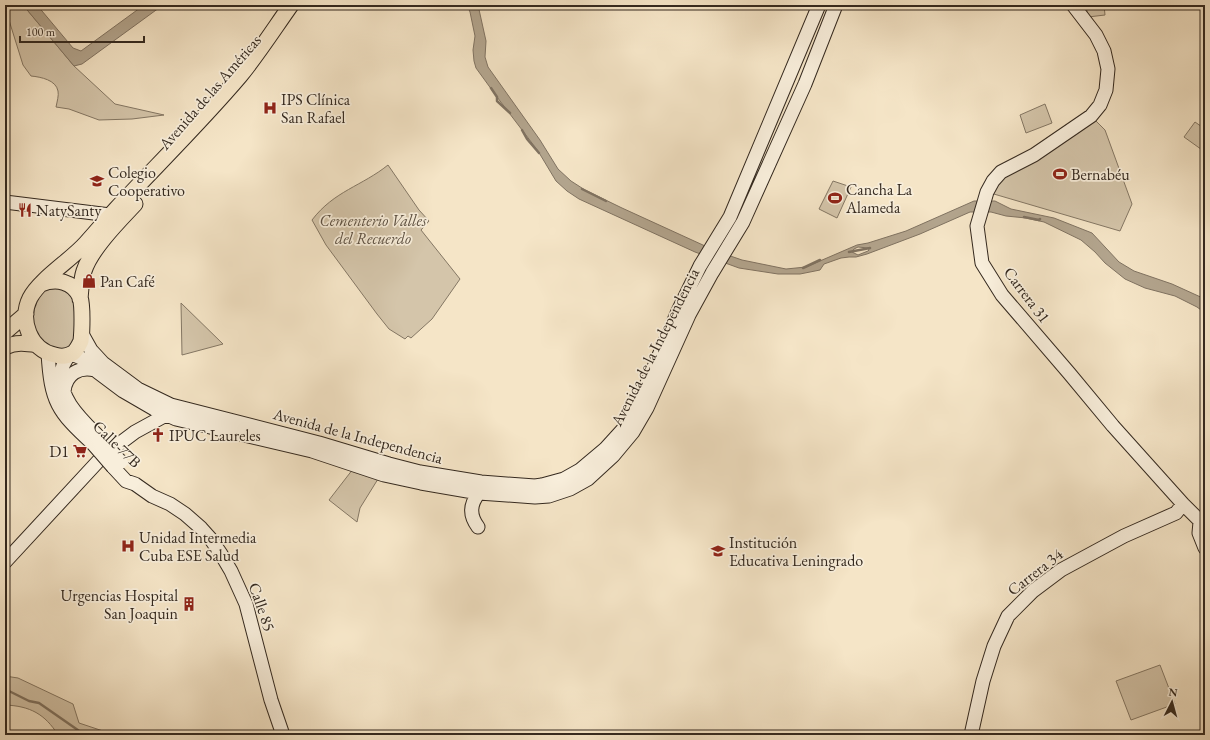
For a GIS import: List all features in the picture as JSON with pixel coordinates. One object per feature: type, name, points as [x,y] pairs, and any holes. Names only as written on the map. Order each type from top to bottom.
[{"type":"main road","name":"Avenida de las Américas","points":[[5,332],[26,314],[30,299],[41,284],[85,244],[110,215],[194,127],[240,76],[291,5]]},
{"type":"main road","name":"Avenida de las Américas","points":[[80,299],[83,272],[95,251],[123,217],[202,134],[248,81],[303,5]]},
{"type":"main road","name":"Avenida de la Independencia","points":[[70,354],[82,359],[123,391],[176,419],[312,451],[384,475],[421,483],[479,493],[535,497],[548,496],[570,489],[588,479],[613,456],[633,432],[647,408],[689,315],[712,273],[726,238],[730,218],[819,5]]},
{"type":"main road","name":"Avenida de la Independencia","points":[[82,334],[91,350],[103,363],[138,389],[158,400],[176,407],[319,443],[420,472],[481,482],[535,486],[564,479],[580,470],[605,449],[625,427],[638,404],[679,309],[700,266],[743,222],[774,167],[836,5]]},
{"type":"main road","name":"Carrera 31","points":[[1073,5],[1096,35],[1102,46],[1108,69],[1106,90],[1100,105],[1091,116],[1034,155],[1001,172],[993,181],[987,192],[977,226],[982,263],[1002,295],[1113,426],[1183,504],[1203,522]]},
{"type":"main road","points":[[5,202],[110,215]]},
{"type":"main road","points":[[5,347],[18,343],[42,349],[58,356],[70,354],[81,341],[80,299],[74,289],[64,282],[57,280],[41,284]]},
{"type":"main road","points":[[26,314],[25,320],[29,334],[42,349]]},
{"type":"main road","name":"Calle 77B","points":[[42,349],[56,402],[60,410],[73,426],[96,441],[103,456],[117,465]]},
{"type":"main road","name":"Calle 77B","points":[[70,354],[62,370],[61,378],[69,403],[96,441],[117,465],[126,481],[135,484]]},
{"type":"main road","points":[[64,391],[68,379],[72,374],[83,369],[95,370]]},
{"type":"main road","points":[[5,562],[103,456],[135,432],[166,415]]},
{"type":"main road","name":"Calle 85","points":[[135,484],[152,496],[170,504],[185,514],[210,538],[221,554],[231,571],[246,604],[271,700],[283,735]]},
{"type":"main road","points":[[478,527],[474,521],[472,506],[474,499],[479,493]]},
{"type":"main road","name":"Carrera 34","points":[[972,729],[994,646],[1008,616],[1033,591],[1061,570],[1124,536],[1176,513],[1183,504]]},
{"type":"main road","points":[[1203,522],[1199,533],[1205,548]]},
{"type":"green space","points":[[5,5],[23,5],[74,66],[115,104],[164,115],[132,119],[99,120],[69,109],[56,107],[58,99],[57,87],[43,78],[31,76],[23,65],[8,17],[5,13]]},
{"type":"green space","points":[[1086,5],[1104,5],[1105,15],[1088,17]]},
{"type":"green space","points":[[1045,104],[1052,123],[1026,133],[1020,115]]},
{"type":"green space","name":"Bernabéu","points":[[1091,116],[1105,130],[1132,204],[1120,231],[987,192],[993,181]]},
{"type":"green space","points":[[1195,122],[1205,129],[1205,152],[1184,137]]},
{"type":"green space","name":"Cementerio Valles del Recuerdo","points":[[388,165],[419,210],[429,221],[421,230],[460,279],[432,319],[411,338],[408,336],[405,339],[389,329],[377,314],[326,245],[312,220],[321,210],[339,195]]},
{"type":"green space","name":"Cancha La Alameda","points":[[833,181],[851,187],[837,218],[819,209]]},
{"type":"green space","points":[[49,281],[80,299],[72,354],[32,340],[25,321]]},
{"type":"green space","points":[[181,303],[223,344],[182,355]]},
{"type":"green space","points":[[353,469],[378,479],[360,508],[357,522],[329,500]]},
{"type":"green space","points":[[1160,665],[1175,704],[1131,720],[1116,681]]},
{"type":"green space","points":[[5,676],[18,678],[73,704],[79,723],[109,733],[149,732],[154,735],[58,735],[48,722],[36,712],[22,707],[5,705]]},
{"type":"shaded area","points":[[23,5],[37,5],[73,48],[81,51],[144,5],[163,5],[82,64],[74,66]]},
{"type":"shaded area","points":[[467,5],[478,5],[486,41],[485,57],[488,67],[540,140],[558,169],[571,181],[585,190],[716,251],[742,260],[786,269],[806,267],[857,245],[906,231],[974,201],[995,201],[1011,209],[1054,218],[1092,233],[1119,262],[1134,271],[1172,284],[1205,299],[1205,313],[1197,307],[1175,296],[1145,288],[1125,279],[1105,263],[1081,240],[1044,222],[991,212],[970,212],[920,234],[867,254],[856,257],[841,258],[824,264],[820,270],[800,274],[778,274],[739,268],[695,252],[579,199],[556,181],[538,151],[476,68],[473,50],[475,36]],"holes":[[[858,247],[868,248],[868,251],[858,255],[852,252]]]},
{"type":"waterway","points":[[491,88],[497,97],[497,101],[510,113]]},
{"type":"waterway","points":[[522,130],[527,139],[539,153]]},
{"type":"waterway","points":[[582,189],[606,201]]},
{"type":"waterway","points":[[1024,217],[1040,219]]},
{"type":"waterway","points":[[849,252],[870,248]]},
{"type":"waterway","points":[[803,268],[820,260]]},
{"type":"waterway","points":[[5,689],[29,701],[39,703],[85,735]]},
{"type":"place","name":"IPS Clínica San Rafael","points":[[270,108]]},
{"type":"place","name":"Bernabéu","points":[[1060,174]]},
{"type":"place","name":"Colegio Cooperativo","points":[[97,181]]},
{"type":"place","name":"Cancha La Alameda","points":[[835,198]]},
{"type":"place","name":"NatySanty","points":[[25,210]]},
{"type":"place","name":"Pan Café","points":[[89,281]]},
{"type":"place","name":"IPUC Laureles","points":[[158,435]]},
{"type":"place","name":"D1","points":[[80,451]]},
{"type":"place","name":"Unidad Intermedia Cuba ESE Salud","points":[[128,546]]},
{"type":"place","name":"Institución Educativa Leningrado","points":[[718,551]]},
{"type":"place","name":"Urgencias Hospital San Joaquin","points":[[189,604]]}]
